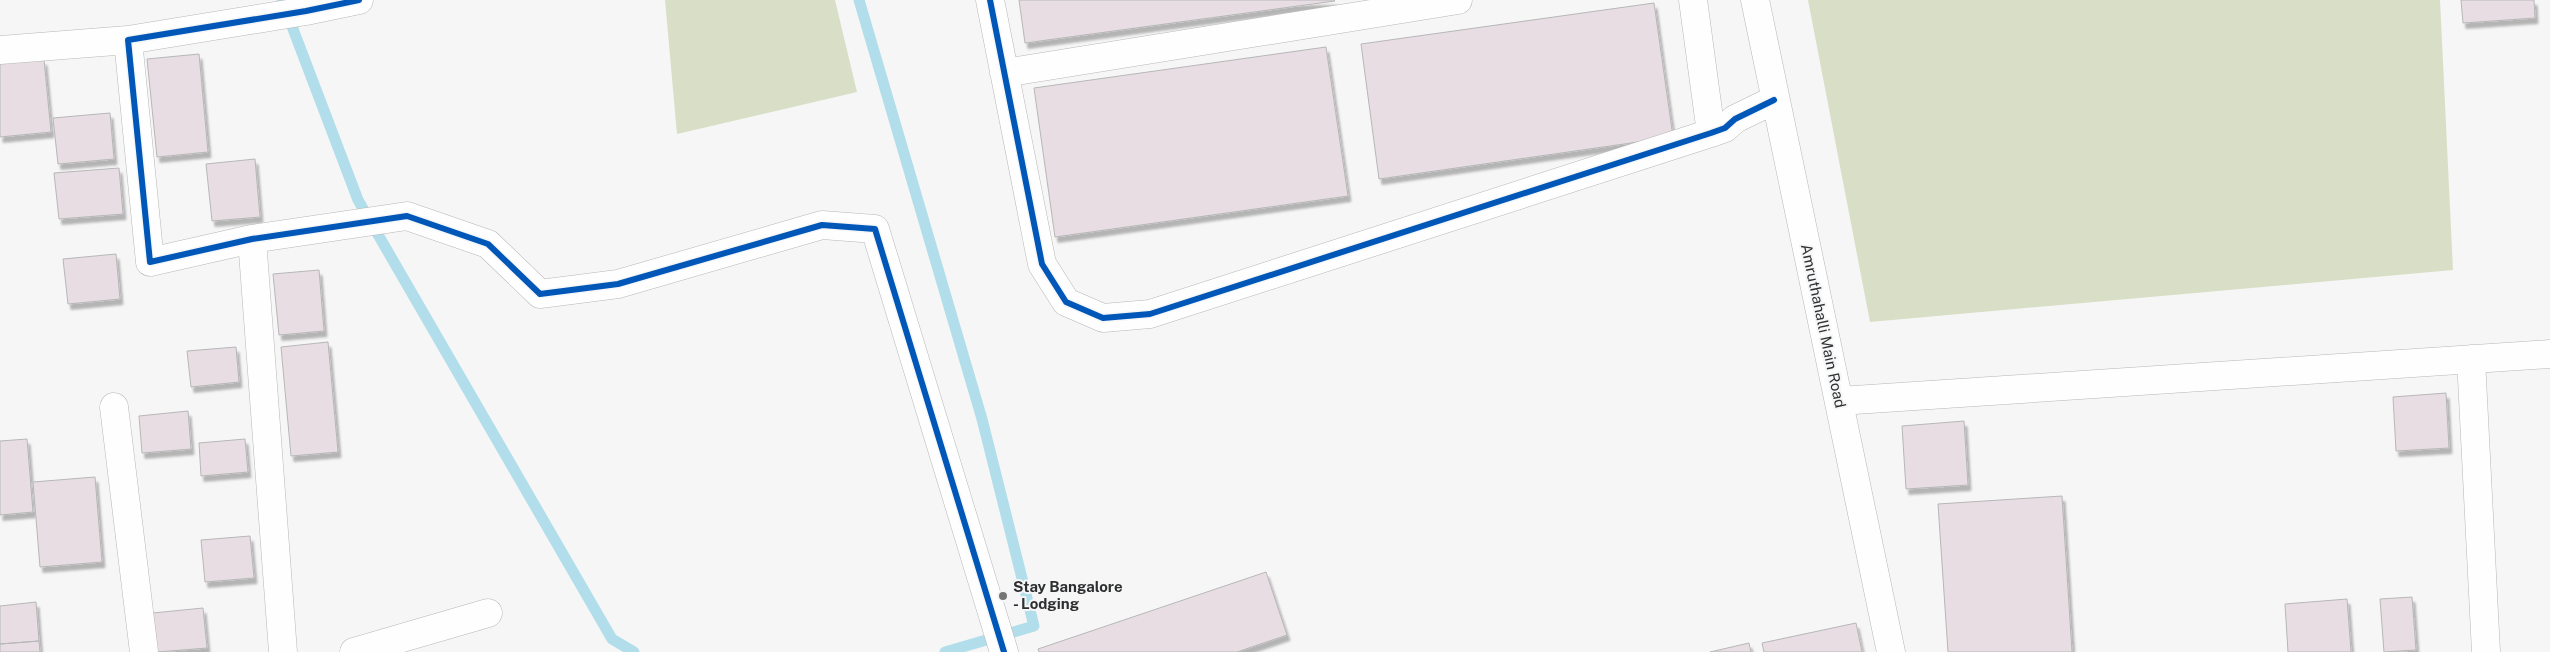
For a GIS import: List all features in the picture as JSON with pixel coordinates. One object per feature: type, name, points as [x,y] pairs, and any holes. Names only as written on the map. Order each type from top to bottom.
[{"type":"street","points":[[0,50],[128,40],[306,11],[359,0]]},
{"type":"street","points":[[990,0],[1042,264],[1066,302],[1103,318],[1150,314],[1718,131],[1735,119],[1776,109]]},
{"type":"street","points":[[1004,73],[1365,7],[1458,0]]},
{"type":"street","points":[[1693,0],[1718,131]]},
{"type":"street","name":"Amruthahalli Main Road","points":[[1755,0],[1776,109],[1891,652]]},
{"type":"street","points":[[128,40],[150,262],[252,239],[407,216],[488,244],[540,294],[618,284],[822,224],[876,229],[1004,652]]},
{"type":"street","points":[[252,239],[283,652]]},
{"type":"street","points":[[1839,401],[2550,354]]},
{"type":"street","points":[[2471,359],[2486,652]]},
{"type":"street","points":[[114,407],[144,652]]},
{"type":"street","points":[[354,652],[488,613]]},
{"type":"green space","points":[[665,0],[835,0],[857,92],[677,134]]},
{"type":"green space","points":[[1808,0],[2440,0],[2453,270],[1870,322]]},
{"type":"building","points":[[1019,0],[1334,0],[1335,1],[1025,43]]},
{"type":"building","points":[[2461,0],[2534,0],[2535,18],[2463,23]]},
{"type":"building","points":[[1654,3],[1673,137],[1379,179],[1361,44]]},
{"type":"building","points":[[1326,47],[1348,196],[1055,237],[1034,88]]},
{"type":"building","points":[[199,54],[208,152],[157,157],[147,59]]},
{"type":"building","points":[[44,60],[51,132],[0,137],[0,63]]},
{"type":"building","points":[[110,113],[114,159],[58,164],[53,118]]},
{"type":"building","points":[[255,159],[260,217],[212,221],[206,164]]},
{"type":"building","points":[[119,168],[123,214],[59,219],[54,173]]},
{"type":"building","points":[[116,254],[120,299],[68,304],[63,259]]},
{"type":"building","points":[[319,270],[324,331],[279,335],[273,274]]},
{"type":"building","points":[[328,342],[338,452],[291,456],[281,347]]},
{"type":"building","points":[[236,347],[239,382],[191,387],[187,351]]},
{"type":"building","points":[[2446,393],[2449,448],[2396,451],[2393,397]]},
{"type":"building","points":[[188,411],[191,449],[142,453],[139,416]]},
{"type":"building","points":[[1964,421],[1968,485],[1906,489],[1902,426]]},
{"type":"building","points":[[27,439],[33,512],[0,515],[0,441]]},
{"type":"building","points":[[245,439],[248,472],[201,476],[199,443]]},
{"type":"building","points":[[95,477],[102,562],[40,567],[33,482]]},
{"type":"building","points":[[2062,496],[2072,652],[1948,652],[1938,504]]},
{"type":"building","points":[[250,536],[254,578],[205,582],[201,540]]},
{"type":"building","points":[[1266,572],[1287,635],[1237,652],[1039,652],[1038,649]]},
{"type":"building","points":[[2412,597],[2416,650],[2384,652],[2380,599]]},
{"type":"building","points":[[2347,599],[2351,652],[2288,652],[2285,604]]},
{"type":"building","points":[[36,602],[39,641],[0,644],[0,606]]},
{"type":"building","points":[[203,608],[207,648],[157,652],[153,613]]},
{"type":"building","points":[[1856,623],[1862,652],[1764,652],[1762,643]]},
{"type":"building","points":[[39,641],[40,652],[0,652],[0,644]]},
{"type":"building","points":[[1749,643],[1751,652],[1710,652]]},
{"type":"waterway","points":[[282,0],[358,200],[612,639],[634,652]]},
{"type":"waterway","points":[[859,0],[982,419],[1034,626],[945,652]]},
{"type":"cycle path","points":[[359,0],[306,11],[128,40],[150,262],[252,239],[407,216],[488,244],[540,294],[618,284],[822,225],[875,229],[1004,652]]},
{"type":"cycle path","points":[[990,0],[1042,264],[1066,302],[1103,318],[1150,314],[1711,133],[1725,128],[1735,119],[1774,100]]},
{"type":"place","name":"Stay Bangalore - Lodging","points":[[1003,596]]}]
